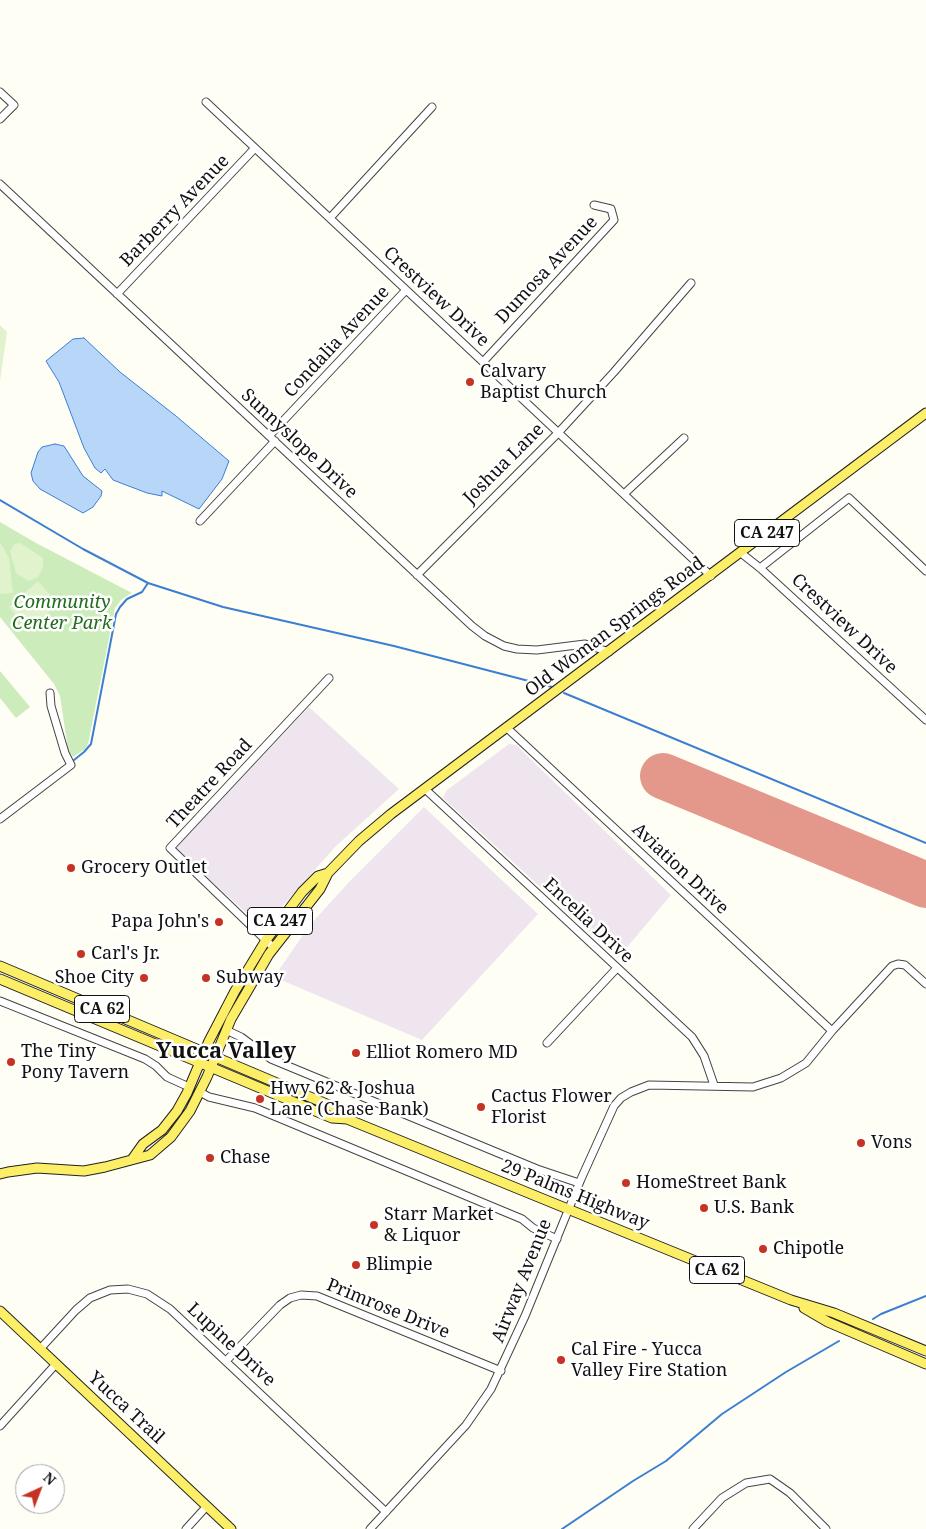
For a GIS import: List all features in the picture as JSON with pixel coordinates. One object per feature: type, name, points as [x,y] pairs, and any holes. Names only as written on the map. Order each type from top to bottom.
[{"type":"main road","name":"Old Woman Springs Road","points":[[210,1068],[226,1030],[254,979],[274,948],[320,889],[328,872],[359,841],[391,814],[926,414]]},
{"type":"main road","name":"Old Woman Springs Road","points":[[200,1064],[241,979],[266,940],[307,887],[318,876],[328,872]]},
{"type":"main road","name":"29 Palms Highway","points":[[0,966],[336,1108],[347,1119]]},
{"type":"main road","name":"29 Palms Highway","points":[[0,979],[332,1118],[347,1119],[790,1300],[834,1313],[926,1351]]},
{"type":"main road","points":[[133,1158],[144,1144],[162,1130],[177,1111],[200,1064]]},
{"type":"main road","points":[[0,1174],[37,1168],[84,1171],[150,1155],[171,1137],[190,1111],[210,1068]]},
{"type":"main road","name":"29 Palms Highway","points":[[790,1300],[828,1322],[926,1364]]},
{"type":"main road","name":"Yucca Trail","points":[[0,1311],[231,1529]]},
{"type":"street","points":[[0,92],[14,105],[0,119]]},
{"type":"street","name":"Crestview Drive","points":[[206,102],[711,576]]},
{"type":"street","points":[[330,218],[432,108]]},
{"type":"street","name":"Barberry Avenue","points":[[117,294],[255,148]]},
{"type":"street","name":"Sunnyslope Drive","points":[[0,184],[417,575],[485,636],[504,646],[518,649],[537,650],[586,644],[609,652]]},
{"type":"street","name":"Dumosa Avenue","points":[[483,362],[614,220],[610,209],[594,205]]},
{"type":"street","name":"Joshua Lane","points":[[417,575],[558,433],[691,283]]},
{"type":"street","name":"Condalia Avenue","points":[[200,521],[272,438],[406,290]]},
{"type":"street","points":[[624,494],[684,438]]},
{"type":"street","points":[[760,568],[849,498],[926,570]]},
{"type":"street","name":"Crestview Drive","points":[[741,553],[760,568],[926,720]]},
{"type":"street","name":"Theatre Road","points":[[274,948],[170,848],[328,678]]},
{"type":"street","points":[[0,819],[71,764],[65,753],[51,706],[50,693]]},
{"type":"street","name":"Aviation Drive","points":[[507,728],[832,1031]]},
{"type":"street","name":"Encelia Drive","points":[[425,790],[692,1037],[704,1056],[714,1086]]},
{"type":"street","name":"Airway Avenue","points":[[370,1529],[466,1425],[491,1389],[557,1239],[567,1209],[614,1106],[621,1098],[649,1085],[753,1087],[781,1078],[806,1062],[892,966],[898,964],[905,965],[926,984]]},
{"type":"street","points":[[547,1043],[617,968]]},
{"type":"street","points":[[0,1000],[145,1059],[156,1066],[167,1077],[190,1087]]},
{"type":"street","points":[[226,1030],[241,1037],[271,1059],[538,1169],[579,1183]]},
{"type":"street","points":[[200,1092],[209,1097],[255,1108],[522,1220],[533,1228],[557,1239]]},
{"type":"street","name":"Lupine Drive","points":[[40,1349],[76,1310],[90,1298],[110,1290],[128,1289],[147,1294],[170,1309],[386,1512]]},
{"type":"street","name":"Primrose Drive","points":[[226,1361],[280,1305],[290,1298],[301,1295],[317,1296],[500,1371]]},
{"type":"street","points":[[0,1426],[56,1364]]},
{"type":"street","points":[[694,1529],[722,1498],[746,1483],[770,1479],[790,1493],[826,1529]]},
{"type":"street","points":[[186,1529],[207,1506]]},
{"type":"shaded area","points":[[309,707],[399,789],[336,846],[263,928],[175,848]]},
{"type":"shaded area","points":[[509,744],[516,745],[671,895],[618,958],[443,798],[447,790]]},
{"type":"shaded area","points":[[424,807],[538,914],[422,1040],[274,977],[310,925],[348,883]]},
{"type":"green space","points":[[0,325],[7,332],[0,381]]},
{"type":"green space","name":"Community Center Park","points":[[0,522],[132,593],[122,599],[115,608],[88,744],[85,749],[73,757],[68,749],[60,696],[54,684],[0,617]]},
{"type":"green space","points":[[0,542],[9,558],[13,593],[0,594]]},
{"type":"green space","points":[[20,543],[43,558],[43,567],[38,577],[29,581],[16,573],[10,551],[14,544]]},
{"type":"green space","points":[[38,581],[58,604],[29,630],[9,607]]},
{"type":"green space","points":[[0,671],[30,707],[16,718],[0,698]]},
{"type":"water","points":[[84,338],[120,372],[229,461],[222,479],[199,509],[162,491],[162,496],[147,493],[113,480],[105,469],[101,473],[95,468],[84,448],[59,382],[46,361],[73,339]]},
{"type":"water","points":[[55,444],[64,446],[83,476],[102,491],[101,496],[93,507],[83,513],[40,489],[33,481],[31,473],[38,452],[42,447]]},
{"type":"waterway","points":[[0,500],[83,549],[148,583],[223,607],[394,646],[552,687]]},
{"type":"waterway","points":[[74,760],[91,744],[116,614],[127,599],[142,592],[148,583]]},
{"type":"waterway","points":[[564,693],[926,843]]},
{"type":"waterway","points":[[873,1319],[926,1296]]},
{"type":"waterway","points":[[562,1529],[666,1461],[722,1414],[786,1372],[839,1341]]},
{"type":"runway","points":[[663,776],[926,885]]},
{"type":"place","name":"Calvary Baptist Church","points":[[470,382]]},
{"type":"place","name":"Grocery Outlet","points":[[71,868]]},
{"type":"place","name":"Papa John's","points":[[219,922]]},
{"type":"place","name":"Carl's Jr.","points":[[81,954]]},
{"type":"place","name":"Shoe City","points":[[144,978]]},
{"type":"place","name":"Subway","points":[[206,978]]},
{"type":"place","name":"Elliot Romero MD","points":[[356,1053]]},
{"type":"place","name":"The Tiny Pony Tavern","points":[[11,1062]]},
{"type":"place","name":"Hwy 62 & Joshua Lane (Chase Bank)","points":[[260,1099]]},
{"type":"place","name":"Cactus Flower Florist","points":[[481,1107]]},
{"type":"place","name":"Vons","points":[[861,1143]]},
{"type":"place","name":"Chase","points":[[210,1158]]},
{"type":"place","name":"HomeStreet Bank","points":[[626,1183]]},
{"type":"place","name":"U.S. Bank","points":[[704,1208]]},
{"type":"place","name":"Starr Market & Liquor","points":[[374,1225]]},
{"type":"place","name":"Chipotle","points":[[763,1249]]},
{"type":"place","name":"Blimpie","points":[[356,1265]]},
{"type":"place","name":"Cal Fire - Yucca Valley Fire Station","points":[[561,1360]]},
{"type":"district","name":"Yucca Valley","points":[[226,1052]]}]
